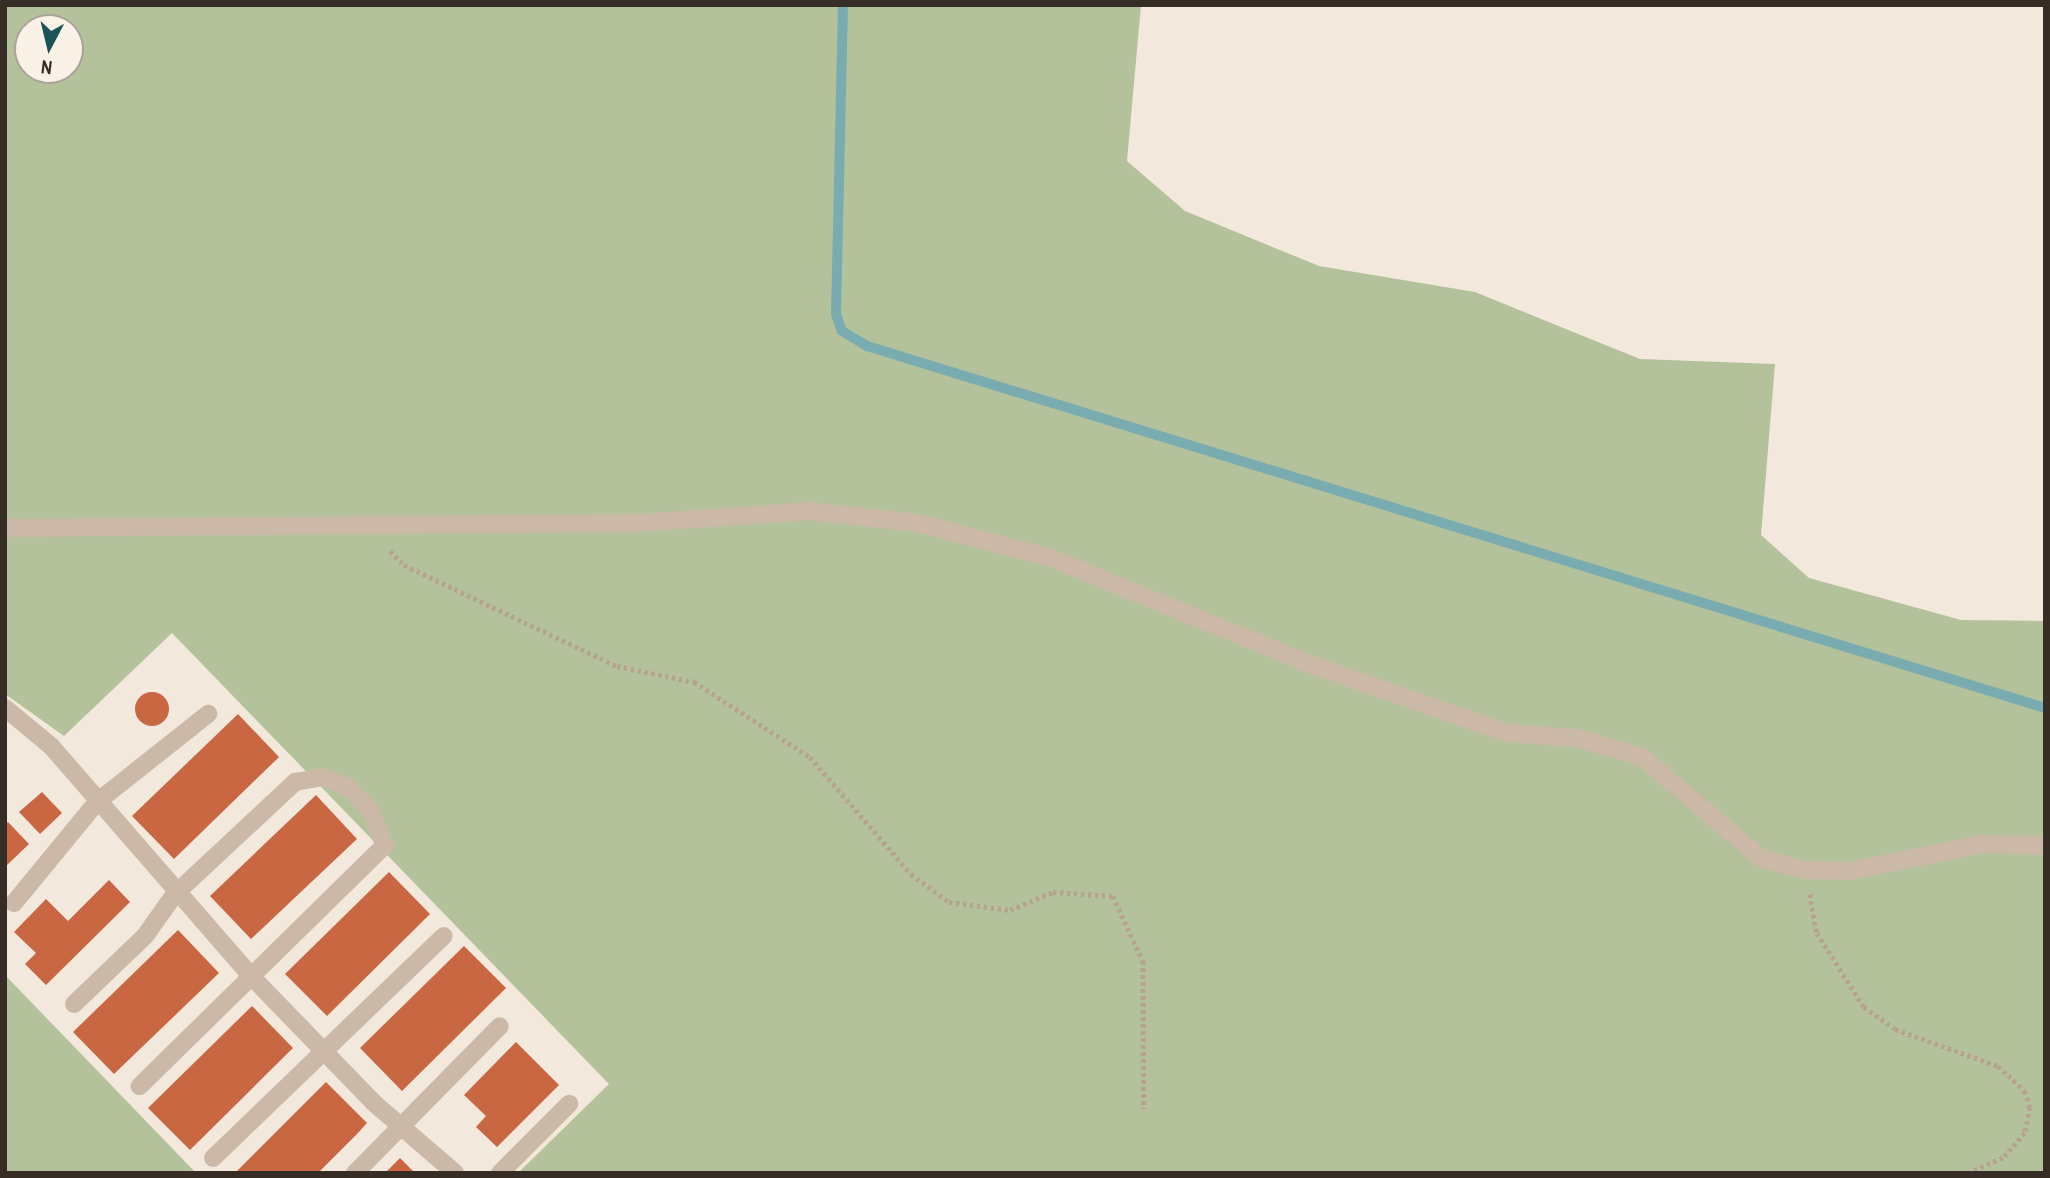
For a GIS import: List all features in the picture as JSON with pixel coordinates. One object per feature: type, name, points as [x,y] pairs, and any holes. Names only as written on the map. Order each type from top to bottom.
[{"type":"street","points":[[5,528],[368,528],[639,523],[809,511],[918,523],[1051,558],[1304,662],[1507,733],[1577,738],[1642,757],[1760,859],[1805,870],[1850,870],[1983,844],[2045,846]]},
{"type":"street","points":[[5,708],[51,746],[174,895],[250,975],[324,1051],[455,1173]]},
{"type":"street","points":[[14,903],[97,802],[208,714]]},
{"type":"street","points":[[74,1004],[145,936],[174,895],[295,782],[323,777],[349,788],[371,811],[385,845],[140,1086]]},
{"type":"street","points":[[213,1158],[444,936]]},
{"type":"street","points":[[355,1173],[500,1026]]},
{"type":"street","points":[[500,1173],[569,1104]]},
{"type":"path","points":[[368,528],[404,565],[617,666],[694,682],[810,757],[911,874],[949,902],[1010,910],[1053,892],[1113,896],[1143,961],[1144,1110]]},
{"type":"path","points":[[1805,870],[1817,933],[1864,1007],[1895,1029],[1998,1066],[2025,1091],[2030,1107],[2025,1133],[2003,1158],[1969,1173]]},
{"type":"green space","points":[[5,5],[1141,5],[1127,161],[1185,211],[1319,266],[1475,292],[1640,359],[1775,364],[1761,535],[1809,578],[1961,620],[2045,621],[2045,1173],[518,1173],[609,1084],[172,633],[64,736],[5,694]]},
{"type":"green space","points":[[5,975],[196,1173],[5,1173]]},
{"type":"building","points":[[152,692],[164,697],[169,709],[164,721],[152,726],[140,721],[135,709],[140,697]]},
{"type":"building","points":[[238,714],[279,757],[174,859],[132,816]]},
{"type":"building","points":[[42,792],[62,813],[40,834],[19,812]]},
{"type":"building","points":[[316,795],[357,839],[251,939],[210,896]]},
{"type":"building","points":[[8,822],[29,844],[5,867],[5,825]]},
{"type":"building","points":[[389,872],[430,914],[327,1016],[285,974]]},
{"type":"building","points":[[109,880],[130,902],[46,985],[25,964],[36,953],[14,932],[46,899],[68,921]]},
{"type":"building","points":[[178,930],[219,973],[114,1074],[73,1032]]},
{"type":"building","points":[[464,946],[506,988],[402,1091],[360,1048]]},
{"type":"building","points":[[252,1006],[293,1048],[190,1150],[148,1108]]},
{"type":"building","points":[[516,1042],[559,1085],[497,1147],[476,1127],[486,1116],[464,1095]]},
{"type":"building","points":[[326,1082],[367,1123],[318,1173],[235,1173]]},
{"type":"building","points":[[400,1158],[415,1173],[385,1173]]},
{"type":"waterway","points":[[843,5],[836,314],[842,331],[867,346],[2045,708]]}]
